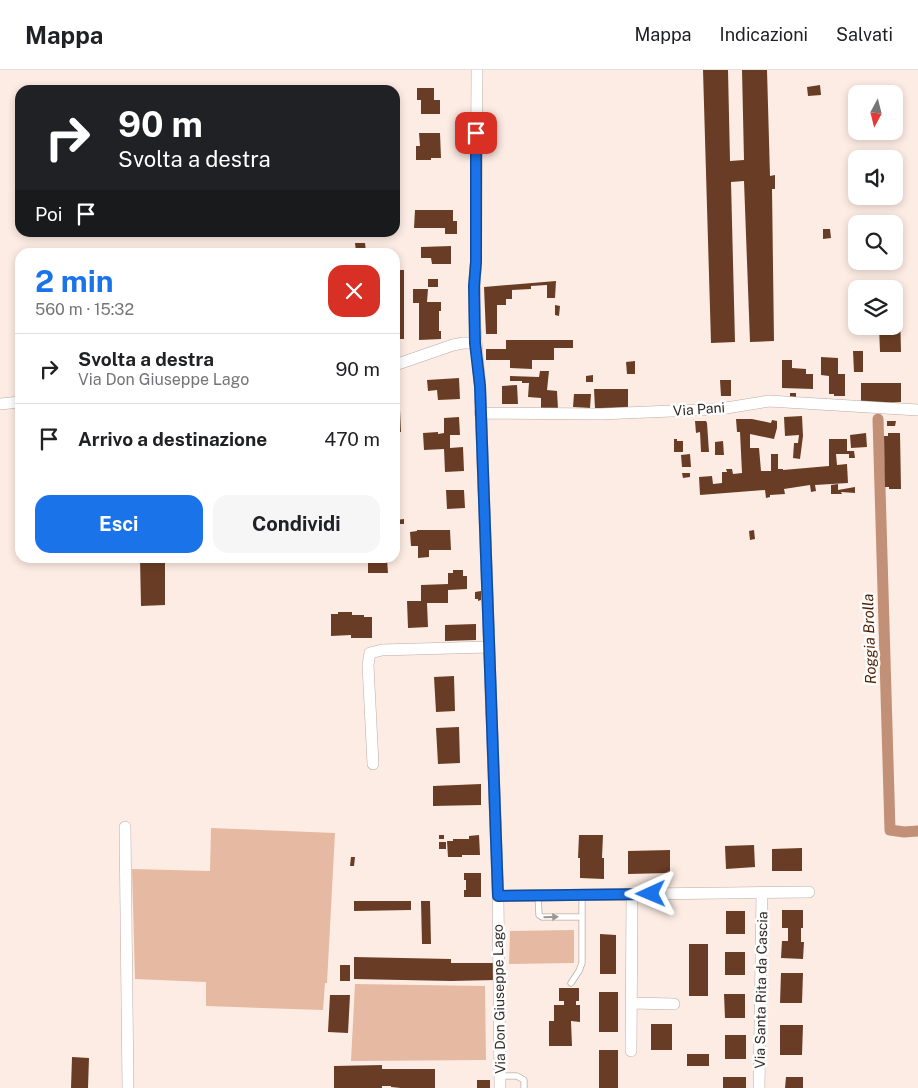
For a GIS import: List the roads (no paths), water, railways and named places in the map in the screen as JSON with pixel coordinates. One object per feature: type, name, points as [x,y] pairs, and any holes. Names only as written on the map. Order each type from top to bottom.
[{"type":"street","name":"Via Don Giuseppe Lago","points":[[477,70],[475,343],[480,386],[498,896],[500,1082]]},
{"type":"street","points":[[400,363],[453,345],[475,343]]},
{"type":"street","name":"Via Pani","points":[[480,413],[600,414],[720,409],[769,401],[918,410]]},
{"type":"street","points":[[0,404],[15,402]]},
{"type":"street","points":[[373,764],[368,665],[370,653],[382,650],[488,647]]},
{"type":"street","points":[[125,827],[128,1088]]},
{"type":"street","name":"Via Santa Rita da Cascia","points":[[498,896],[809,892]]},
{"type":"street","name":"Via Santa Rita da Cascia","points":[[760,1088],[762,893]]},
{"type":"street","points":[[631,1051],[632,895]]},
{"type":"street","points":[[632,1003],[674,1004]]},
{"type":"lane","points":[[538,896],[539,915],[542,917],[582,917]]},
{"type":"lane","points":[[571,984],[582,963],[582,896]]},
{"type":"lane","points":[[500,1082],[517,1076],[524,1080],[524,1088]]},
{"type":"waterway","name":"Roggia Brolla","points":[[878,419],[890,830],[918,831]]}]
